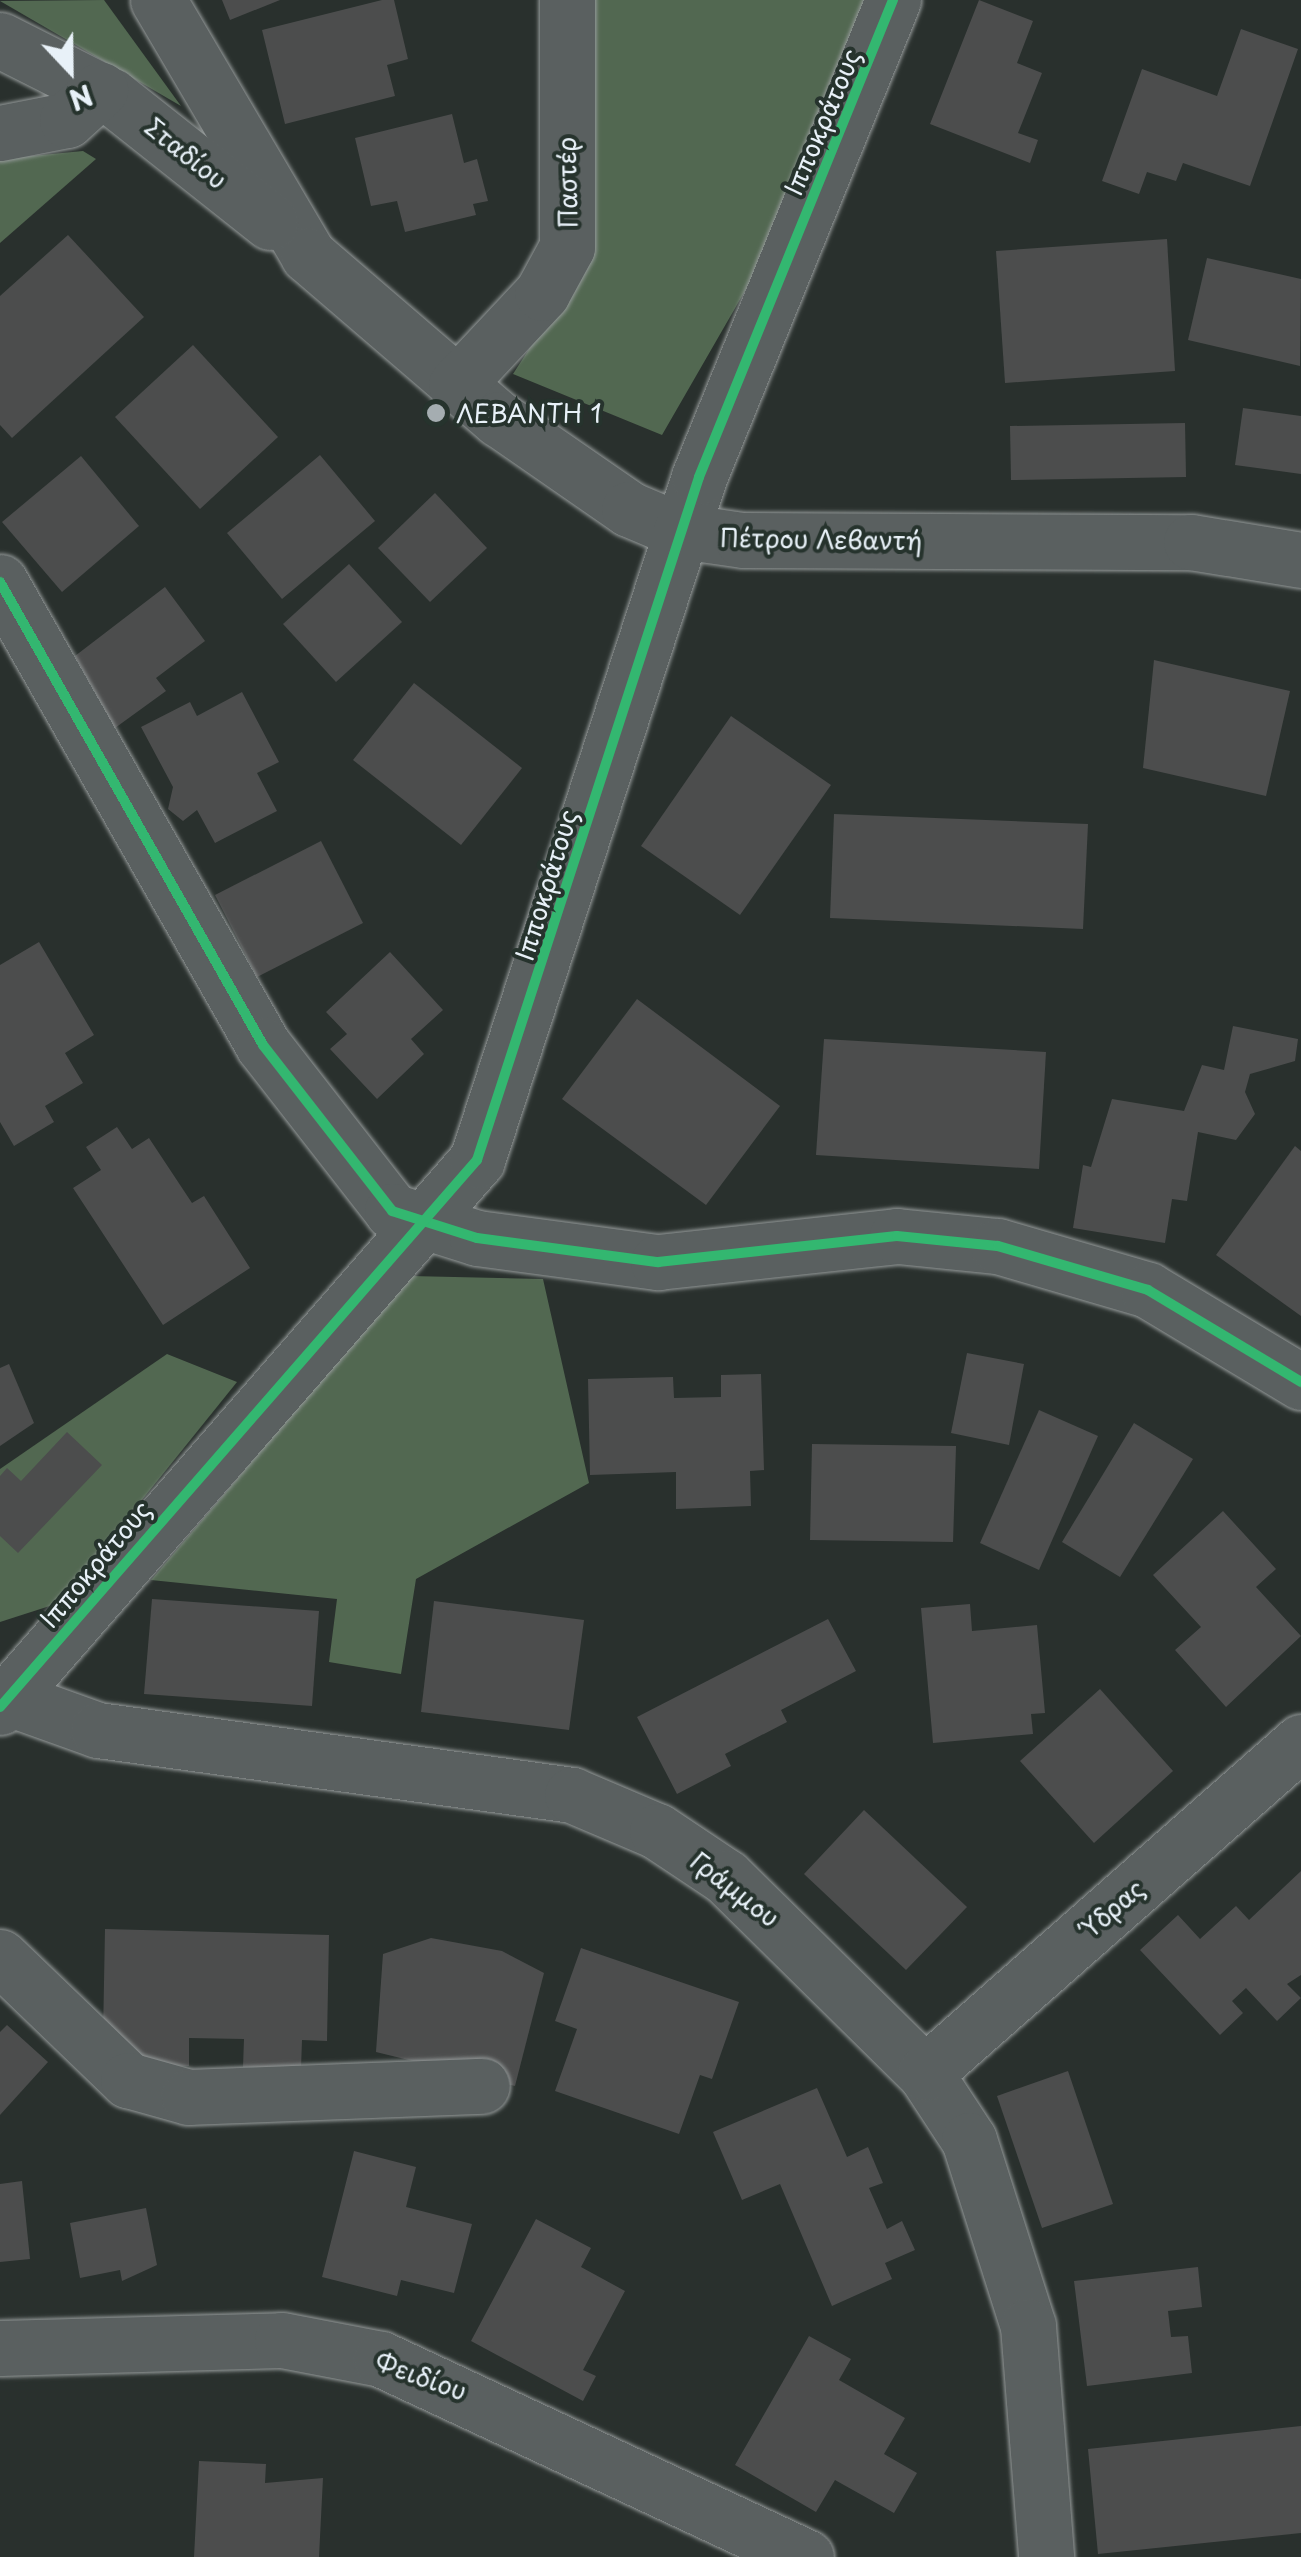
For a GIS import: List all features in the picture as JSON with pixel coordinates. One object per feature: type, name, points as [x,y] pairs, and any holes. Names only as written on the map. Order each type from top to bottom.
[{"type":"street","name":"Πέτρου Λεβαντή","points":[[158,0],[308,254],[456,385],[603,494],[681,531],[776,542],[1191,542],[1301,560]]},
{"type":"street","name":"Παστέρ","points":[[456,385],[542,294],[567,247],[567,0]]},
{"type":"street","name":"Ιπποκράτους","points":[[2,1700],[363,1280],[424,1227],[462,1187],[495,1120],[681,531],[892,0]]},
{"type":"street","name":"Σταδίου","points":[[0,40],[100,90],[308,254]]},
{"type":"street","points":[[0,133],[67,120],[100,90]]},
{"type":"street","points":[[0,582],[263,1045],[376,1197],[424,1227],[658,1262],[896,1236],[998,1246],[1148,1290],[1301,1382]]},
{"type":"street","name":"Γράμμου","points":[[2,1700],[98,1730],[572,1795],[657,1831],[726,1877],[925,2074],[969,2140],[1017,2276],[1039,2408],[1046,2557]]},
{"type":"street","name":"Ύδρας","points":[[925,2074],[1301,1742]]},
{"type":"street","points":[[0,1956],[128,2080],[189,2098],[482,2086]]},
{"type":"street","name":"Φειδίου","points":[[0,2348],[282,2340],[381,2359],[806,2557]]},
{"type":"green space","points":[[104,0],[181,106],[0,1]]},
{"type":"green space","points":[[593,0],[870,0],[749,284],[662,435],[513,374],[594,248]]},
{"type":"green space","points":[[83,151],[96,159],[0,243],[0,159]]},
{"type":"green space","points":[[410,1276],[543,1279],[589,1483],[416,1579],[401,1674],[329,1662],[337,1599],[151,1580]]},
{"type":"green space","points":[[167,1354],[237,1382],[59,1603],[0,1622],[0,1469]]},
{"type":"building","points":[[222,0],[280,0],[230,20]]},
{"type":"building","points":[[394,0],[408,59],[387,65],[395,96],[285,124],[262,30]]},
{"type":"building","points":[[979,0],[1033,21],[1017,63],[1042,73],[1018,133],[1038,140],[1030,163],[930,124]]},
{"type":"building","points":[[1241,29],[1298,49],[1250,186],[1183,163],[1176,181],[1147,172],[1139,194],[1102,181],[1142,69],[1217,96]]},
{"type":"building","points":[[452,114],[464,163],[477,159],[488,201],[473,204],[476,215],[405,232],[397,201],[371,206],[355,138]]},
{"type":"building","points":[[68,235],[144,317],[12,438],[0,425],[0,296]]},
{"type":"building","points":[[1167,239],[1175,371],[1005,383],[996,251]]},
{"type":"building","points":[[1207,258],[1301,279],[1300,366],[1188,340]]},
{"type":"building","points":[[193,345],[278,437],[200,509],[115,417]]},
{"type":"building","points":[[1243,408],[1301,416],[1301,474],[1235,465]]},
{"type":"building","points":[[1185,423],[1186,477],[1011,480],[1010,426]]},
{"type":"building","points":[[320,455],[375,521],[282,599],[227,533]]},
{"type":"building","points":[[81,456],[139,526],[62,592],[2,522]]},
{"type":"building","points":[[435,493],[487,548],[430,602],[378,548]]},
{"type":"building","points":[[349,564],[402,622],[336,682],[283,624]]},
{"type":"building","points":[[165,587],[205,641],[156,678],[166,691],[115,728],[75,656]]},
{"type":"building","points":[[1154,660],[1290,691],[1266,796],[1143,768]]},
{"type":"building","points":[[414,683],[522,768],[461,845],[353,760]]},
{"type":"building","points":[[242,692],[279,762],[257,773],[277,811],[215,843],[197,810],[183,821],[168,809],[173,787],[141,727],[190,702],[197,716]]},
{"type":"building","points":[[731,716],[831,785],[740,915],[641,846]]},
{"type":"building","points":[[834,814],[1088,824],[1083,929],[830,918]]},
{"type":"building","points":[[321,841],[363,923],[257,977],[215,895]]},
{"type":"building","points":[[39,942],[94,1035],[65,1053],[83,1083],[45,1106],[54,1122],[14,1146],[0,1122],[0,965]]},
{"type":"building","points":[[390,952],[443,1010],[411,1039],[424,1054],[377,1099],[330,1049],[347,1034],[326,1012]]},
{"type":"building","points":[[637,999],[780,1106],[706,1205],[562,1099]]},
{"type":"building","points":[[1233,1026],[1298,1039],[1295,1061],[1250,1074],[1245,1092],[1255,1114],[1236,1140],[1198,1132],[1187,1201],[1172,1199],[1165,1243],[1073,1228],[1083,1165],[1091,1167],[1112,1099],[1184,1111],[1202,1065],[1224,1070]]},
{"type":"building","points":[[824,1039],[1046,1052],[1039,1169],[816,1155]]},
{"type":"building","points":[[117,1127],[132,1149],[149,1138],[192,1203],[204,1196],[250,1268],[163,1325],[73,1188],[101,1170],[86,1147]]},
{"type":"building","points":[[1295,1146],[1301,1151],[1301,1316],[1216,1255]]},
{"type":"building","points":[[967,1353],[1024,1364],[1009,1445],[951,1433]]},
{"type":"building","points":[[9,1364],[34,1423],[0,1446],[0,1368]]},
{"type":"building","points":[[761,1374],[764,1470],[750,1471],[751,1506],[676,1509],[676,1472],[590,1475],[588,1379],[673,1377],[674,1398],[721,1397],[721,1375]]},
{"type":"building","points":[[1039,1410],[1098,1436],[1039,1570],[980,1543]]},
{"type":"building","points":[[1134,1423],[1193,1459],[1120,1577],[1062,1542]]},
{"type":"building","points":[[67,1432],[102,1465],[18,1553],[0,1536],[0,1476],[7,1468],[21,1481]]},
{"type":"building","points":[[812,1444],[956,1446],[953,1542],[810,1540]]},
{"type":"building","points":[[1223,1511],[1276,1569],[1256,1587],[1301,1636],[1226,1707],[1175,1650],[1201,1627],[1153,1575]]},
{"type":"building","points":[[152,1599],[319,1611],[312,1706],[144,1694]]},
{"type":"building","points":[[434,1601],[584,1620],[569,1730],[421,1712]]},
{"type":"building","points":[[970,1604],[972,1631],[1037,1625],[1045,1713],[1031,1714],[1033,1734],[933,1743],[921,1608]]},
{"type":"building","points":[[828,1619],[856,1671],[781,1710],[787,1722],[725,1754],[731,1766],[677,1794],[637,1717]]},
{"type":"building","points":[[1100,1689],[1173,1771],[1094,1843],[1020,1761]]},
{"type":"building","points":[[864,1810],[967,1907],[906,1970],[804,1874]]},
{"type":"building","points":[[1301,1871],[1301,1975],[1287,1984],[1301,1998],[1277,2021],[1246,1988],[1232,2001],[1243,2013],[1220,2035],[1140,1950],[1178,1915],[1200,1939],[1236,1906],[1249,1920]]},
{"type":"building","points":[[105,1929],[329,1935],[327,2041],[302,2040],[301,2069],[243,2067],[244,2039],[189,2038],[189,2066],[120,2065],[103,2036]]},
{"type":"building","points":[[431,1938],[502,1951],[544,1973],[515,2086],[376,2052],[383,1954]]},
{"type":"building","points":[[581,1948],[739,2002],[712,2079],[700,2075],[679,2134],[555,2091],[577,2029],[555,2021]]},
{"type":"building","points":[[7,2025],[48,2062],[0,2115],[0,2032]]},
{"type":"building","points":[[1068,2071],[1113,2204],[1042,2228],[997,2096]]},
{"type":"building","points":[[817,2088],[847,2157],[868,2147],[883,2183],[869,2188],[887,2229],[902,2221],[915,2250],[885,2263],[892,2279],[832,2306],[780,2184],[742,2200],[713,2132]]},
{"type":"building","points":[[354,2151],[416,2167],[406,2207],[472,2224],[454,2293],[401,2280],[397,2296],[322,2277]]},
{"type":"building","points":[[22,2181],[30,2259],[0,2262],[0,2184]]},
{"type":"building","points":[[146,2208],[157,2265],[122,2281],[120,2270],[80,2278],[70,2223]]},
{"type":"building","points":[[536,2219],[591,2248],[581,2267],[625,2291],[583,2370],[596,2376],[583,2401],[471,2341]]},
{"type":"building","points":[[1198,2267],[1202,2307],[1168,2311],[1171,2337],[1188,2336],[1192,2373],[1087,2386],[1074,2281]]},
{"type":"building","points":[[809,2336],[851,2359],[839,2380],[905,2418],[884,2454],[917,2473],[894,2513],[835,2480],[816,2512],[735,2465]]},
{"type":"building","points":[[1301,2426],[1301,2533],[1098,2554],[1088,2449]]},
{"type":"building","points":[[199,2461],[266,2464],[265,2483],[323,2478],[319,2557],[194,2557]]},
{"type":"cycle path","points":[[0,1707],[477,1160],[699,477],[893,0]]},
{"type":"cycle path","points":[[0,582],[263,1045],[392,1211],[477,1238],[658,1262],[897,1236],[998,1246],[1148,1290],[1301,1382]]},
{"type":"place","name":"ΛΕΒΑΝΤΗ 1","points":[[436,413]]}]
